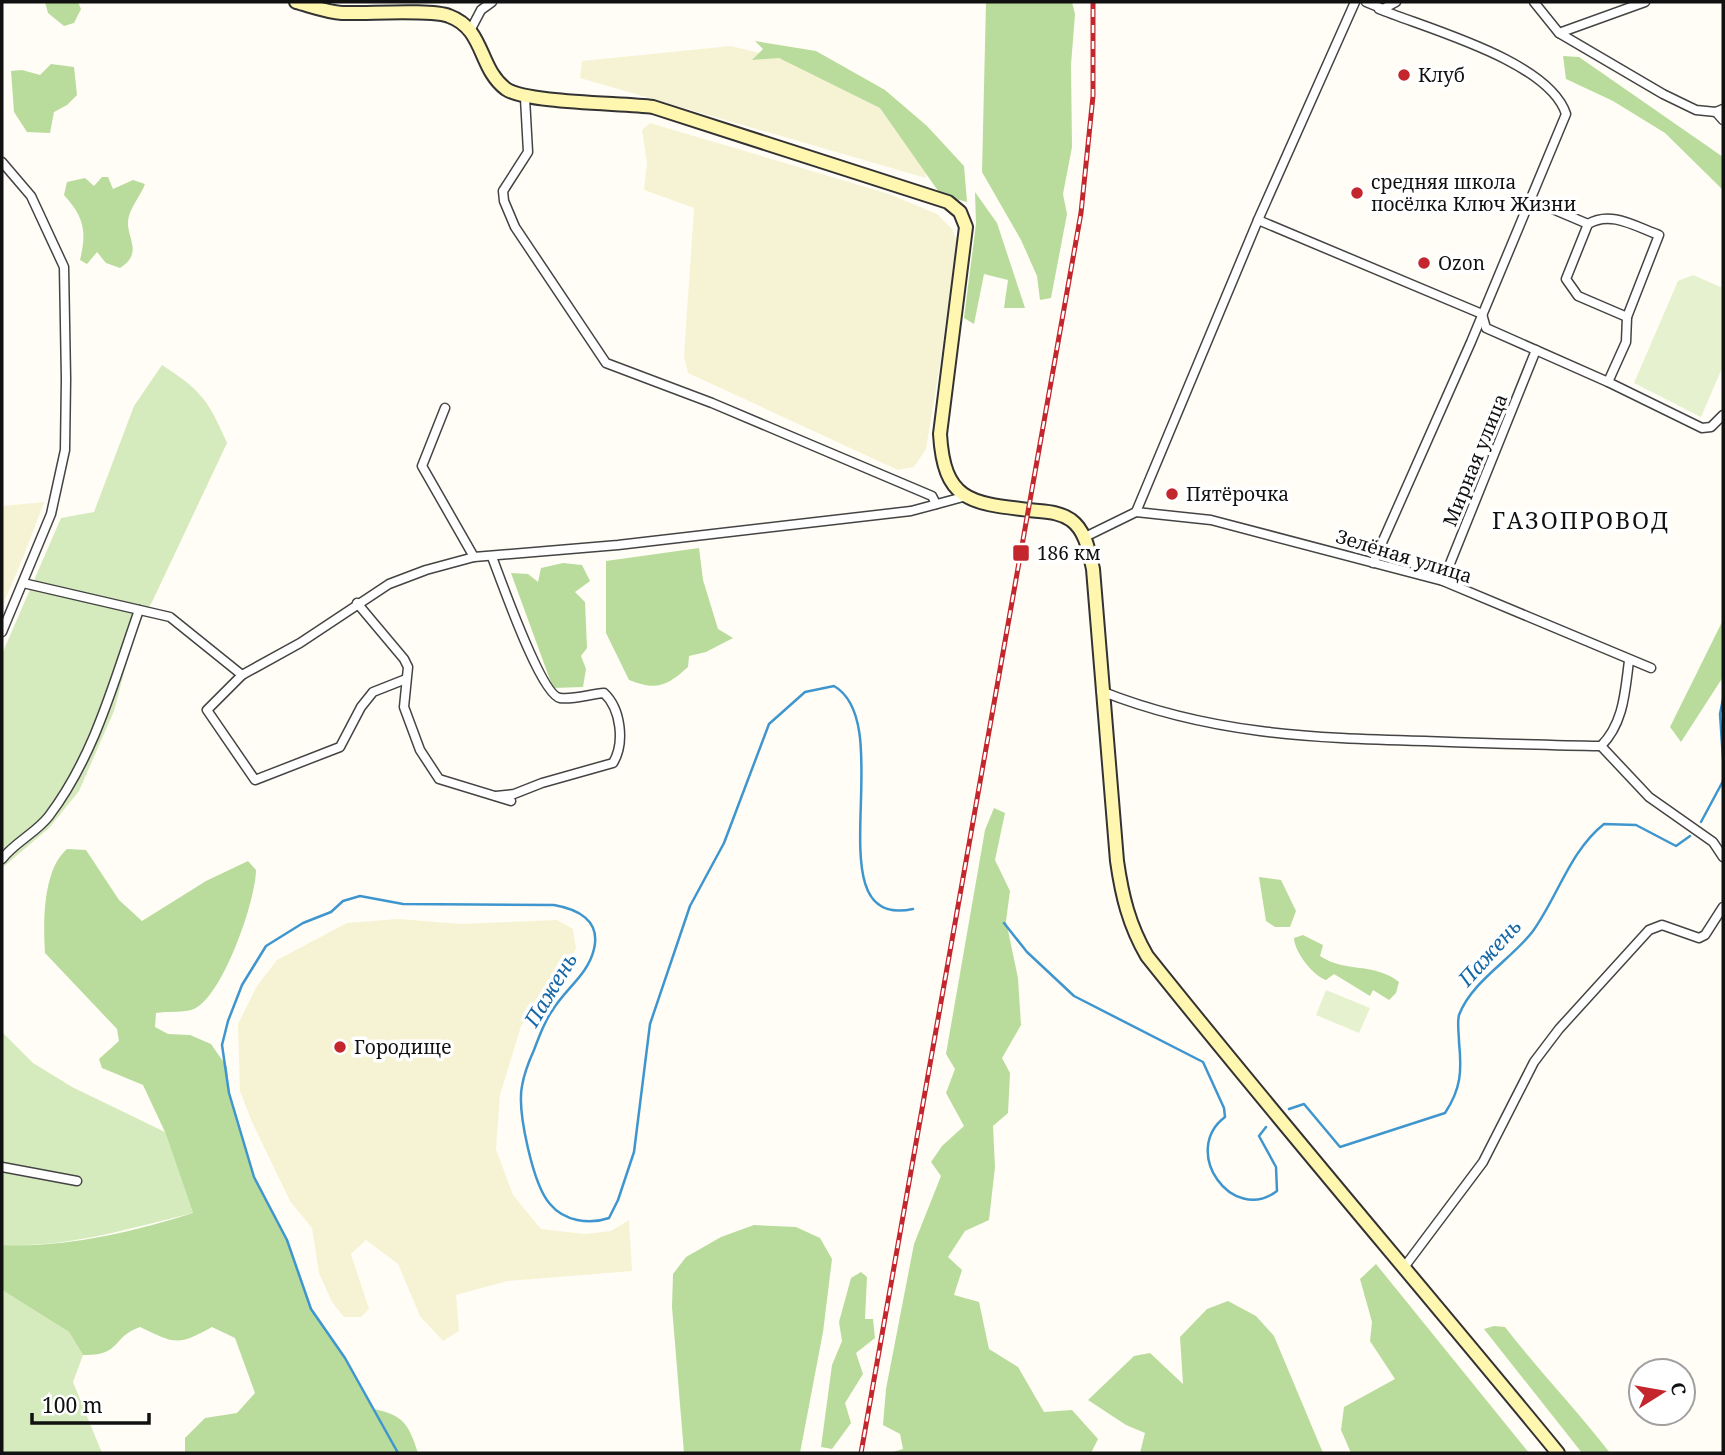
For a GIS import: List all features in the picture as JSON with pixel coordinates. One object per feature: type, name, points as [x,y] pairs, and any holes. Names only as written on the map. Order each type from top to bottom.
[{"type":"street","points":[[296,2],[338,13],[447,15],[471,29],[494,76],[506,89],[525,98],[653,107],[948,202],[960,212],[967,227],[940,434],[941,460],[951,483],[963,497]]},
{"type":"street","points":[[471,29],[481,10],[492,2]]},
{"type":"street","points":[[1085,537],[1136,512],[1258,220],[1355,2]]},
{"type":"street","points":[[1350,14],[1357,9],[1390,7],[1398,2],[1405,19]]},
{"type":"street","points":[[1534,2],[1559,33],[1663,94],[1696,110],[1720,110],[1723,120]]},
{"type":"street","points":[[1559,33],[1644,2]]},
{"type":"street","points":[[1373,6],[1501,58],[1533,75],[1561,100],[1566,114],[1373,563]]},
{"type":"street","points":[[525,98],[527,152],[503,191],[504,201],[515,226],[606,363],[712,403],[932,496],[936,504]]},
{"type":"street","points":[[2,162],[32,196],[64,267],[65,450],[51,514],[2,632]]},
{"type":"street","points":[[1529,199],[1588,224]]},
{"type":"street","points":[[1608,382],[1626,342],[1626,317],[1659,236],[1612,218],[1600,217],[1588,224],[1566,279],[1578,296],[1626,317]]},
{"type":"street","points":[[1258,220],[1482,314]]},
{"type":"street","points":[[1482,314],[1486,328],[1608,382],[1702,428],[1711,428],[1723,415]]},
{"type":"street","name":"Мирная улица","points":[[1443,581],[1536,350]]},
{"type":"street","points":[[445,408],[422,466],[474,557]]},
{"type":"street","points":[[406,680],[373,692],[340,747],[255,779],[207,710],[242,675],[300,643],[389,584],[474,557],[911,511],[963,497],[983,503],[1054,512],[1072,521],[1085,537],[1093,569],[1117,861],[1123,901],[1132,930],[1147,956],[1286,1128],[1405,1266],[1558,1453]]},
{"type":"street","name":"Зелёная улица","points":[[1136,512],[1212,520],[1443,581],[1651,668]]},
{"type":"street","points":[[492,557],[528,642],[537,672],[549,692],[560,698],[604,694],[613,702],[620,739],[619,753],[613,763],[542,783],[514,794],[496,796]]},
{"type":"street","points":[[23,583],[170,617],[242,675]]},
{"type":"street","points":[[357,603],[408,667],[404,707],[420,750],[439,779],[511,801]]},
{"type":"street","points":[[2,859],[47,820],[74,782],[95,737],[139,610]]},
{"type":"street","points":[[1601,746],[1609,738],[1624,704],[1629,661]]},
{"type":"street","points":[[1101,691],[1150,710],[1234,729],[1334,739],[1601,746],[1649,797],[1713,842],[1723,857]]},
{"type":"street","points":[[1405,1266],[1483,1162],[1534,1062],[1559,1029],[1649,930],[1662,925],[1699,938],[1706,935],[1723,906]]},
{"type":"street","points":[[2,1167],[77,1181]]},
{"type":"shaded area","points":[[731,46],[807,65],[874,98],[924,156],[926,178],[580,78],[582,61]]},
{"type":"shaded area","points":[[650,123],[889,194],[937,214],[952,229],[957,241],[940,364],[926,449],[914,467],[898,470],[688,373],[684,356],[694,208],[644,190],[647,163],[642,130]]},
{"type":"shaded area","points":[[44,502],[24,555],[2,607],[2,506]]},
{"type":"shaded area","points":[[398,919],[462,924],[557,920],[573,929],[576,949],[521,1026],[500,1095],[496,1149],[513,1195],[541,1229],[585,1234],[611,1231],[629,1220],[632,1271],[507,1281],[456,1295],[459,1331],[443,1341],[420,1316],[398,1264],[366,1240],[351,1254],[369,1309],[361,1317],[344,1317],[332,1302],[319,1273],[312,1228],[290,1201],[240,1091],[238,1024],[257,986],[277,960],[347,923]]},
{"type":"green space","points":[[45,2],[78,2],[81,9],[74,23],[64,26],[48,13]]},
{"type":"green space","points":[[986,2],[1072,2],[1075,14],[1071,65],[1072,147],[1063,194],[1067,214],[1051,298],[1040,300],[1037,276],[1021,240],[982,172]]},
{"type":"green space","points":[[755,41],[816,51],[885,90],[927,126],[964,166],[967,202],[941,195],[880,108],[779,58],[752,60],[763,49]]},
{"type":"green space","points":[[1563,56],[1579,57],[1723,157],[1723,190],[1665,133],[1613,101],[1566,79]]},
{"type":"green space","points":[[51,64],[74,67],[77,95],[54,112],[50,133],[27,132],[14,112],[11,71],[22,70],[40,75]]},
{"type":"green space","points":[[102,177],[108,177],[113,189],[133,180],[145,184],[129,216],[132,256],[120,268],[106,263],[97,252],[87,264],[80,260],[82,225],[76,210],[64,195],[67,182],[85,178],[94,186]]},
{"type":"green space","points":[[975,192],[997,223],[1025,308],[1004,308],[1008,280],[984,274],[974,324],[964,318],[976,224]]},
{"type":"green space","points":[[1693,275],[1723,288],[1723,366],[1701,417],[1634,383],[1678,281]]},
{"type":"green space","points":[[162,365],[186,382],[209,406],[227,443],[152,602],[136,627],[114,711],[79,791],[49,828],[2,868],[2,654],[61,518],[94,512],[134,406]]},
{"type":"green space","points":[[699,548],[703,580],[718,629],[733,638],[706,652],[689,656],[688,667],[674,679],[661,685],[647,685],[629,680],[606,633],[606,561]]},
{"type":"green space","points":[[563,563],[582,565],[590,581],[575,592],[585,602],[587,648],[581,656],[586,669],[583,687],[553,688],[511,573],[528,574],[538,582],[541,568]]},
{"type":"green space","points":[[1723,620],[1723,677],[1681,742],[1670,727]]},
{"type":"green space","points":[[994,808],[1005,813],[995,860],[1010,891],[1006,921],[1018,978],[1021,1025],[1002,1058],[1010,1073],[1008,1113],[993,1126],[995,1167],[989,1220],[965,1231],[948,1257],[962,1270],[954,1295],[979,1302],[989,1349],[1018,1367],[1044,1412],[1072,1410],[1098,1439],[1091,1453],[890,1453],[903,1449],[900,1434],[883,1425],[886,1389],[914,1244],[941,1176],[931,1162],[942,1146],[964,1126],[946,1093],[955,1069],[946,1054],[985,830]]},
{"type":"green space","points":[[67,849],[86,850],[119,900],[142,921],[206,881],[248,861],[256,870],[244,924],[216,986],[205,1001],[194,1009],[156,1013],[155,1027],[168,1034],[190,1035],[211,1044],[227,1067],[229,1093],[254,1176],[287,1240],[311,1309],[345,1358],[374,1409],[392,1414],[404,1423],[412,1435],[418,1453],[185,1453],[185,1438],[205,1418],[237,1413],[255,1393],[235,1338],[212,1327],[176,1341],[140,1327],[124,1336],[111,1349],[83,1355],[69,1332],[2,1290],[2,1245],[50,1244],[99,1237],[193,1213],[165,1132],[143,1085],[102,1068],[99,1059],[119,1041],[117,1029],[45,953],[46,897],[53,869]]},
{"type":"green space","points":[[1259,877],[1281,880],[1296,911],[1290,927],[1275,927],[1266,921]]},
{"type":"green space","points":[[1303,935],[1323,945],[1320,956],[1330,961],[1380,972],[1399,982],[1396,993],[1389,1000],[1373,990],[1370,996],[1334,974],[1326,980],[1321,978],[1297,949],[1294,938]]},
{"type":"green space","points":[[1326,990],[1370,1008],[1359,1033],[1316,1015]]},
{"type":"green space","points":[[2,1032],[33,1063],[72,1087],[165,1132],[193,1213],[75,1240],[2,1245]]},
{"type":"green space","points":[[754,1225],[796,1227],[820,1238],[832,1259],[823,1332],[800,1453],[684,1453],[672,1307],[673,1274],[686,1257],[721,1237]]},
{"type":"green space","points":[[1376,1264],[1529,1453],[1351,1453],[1341,1430],[1344,1407],[1395,1379],[1370,1341],[1372,1322],[1360,1279]]},
{"type":"green space","points":[[861,1272],[867,1277],[865,1319],[873,1319],[875,1338],[856,1353],[863,1374],[845,1403],[851,1423],[832,1449],[821,1447],[832,1365],[842,1341],[839,1322],[851,1278]]},
{"type":"green space","points":[[2,1290],[69,1332],[83,1355],[73,1382],[102,1453],[2,1453]]},
{"type":"green space","points":[[1228,1301],[1256,1316],[1274,1336],[1323,1453],[1140,1453],[1145,1433],[1126,1425],[1088,1400],[1134,1356],[1150,1353],[1183,1384],[1180,1337],[1207,1309]]},
{"type":"green space","points":[[1505,1327],[1610,1453],[1582,1453],[1484,1329]]},
{"type":"waterway","name":"Пажень","points":[[398,1453],[345,1358],[311,1309],[287,1240],[254,1177],[229,1093],[222,1045],[228,1021],[242,985],[266,946],[303,923],[331,912],[343,901],[360,896],[403,904],[554,905],[571,909],[585,918],[594,930],[591,958],[547,1020],[525,1072],[521,1097],[524,1129],[532,1165],[544,1194],[550,1204],[562,1214],[577,1220],[593,1221],[609,1218],[634,1152],[650,1024],[690,906],[724,843],[769,724],[805,692],[834,686],[852,707],[860,740],[861,858],[867,889],[883,907],[913,909]]},
{"type":"waterway","name":"Пажень","points":[[1723,699],[1720,714],[1723,759]]},
{"type":"waterway","name":"Пажень","points":[[1701,822],[1723,781]]},
{"type":"waterway","name":"Пажень","points":[[1289,1109],[1304,1104],[1340,1147],[1445,1113],[1459,1079],[1458,1021],[1465,1003],[1473,991],[1533,931],[1573,860],[1592,835],[1604,824],[1636,825],[1676,846],[1690,836]]},
{"type":"waterway","name":"Пажень","points":[[1004,923],[1027,952],[1074,996],[1203,1062],[1224,1108],[1225,1117],[1212,1131],[1208,1148],[1210,1164],[1217,1179],[1229,1191],[1244,1199],[1260,1199],[1277,1191],[1276,1167],[1259,1136],[1266,1127]]},
{"type":"railway","points":[[861,1453],[1081,213],[1093,96],[1093,2]]},
{"type":"place","name":"Клуб","points":[[1404,75]]},
{"type":"place","name":"средняя школа посёлка Ключ Жизни","points":[[1357,193]]},
{"type":"place","name":"Ozon","points":[[1424,263]]},
{"type":"place","name":"Пятёрочка","points":[[1172,494]]},
{"type":"place","name":"186 км","points":[[1021,553]]},
{"type":"place","name":"Городище","points":[[340,1047]]},
{"type":"district","name":"ГАЗОПРОВОД","points":[[1581,521]]}]
